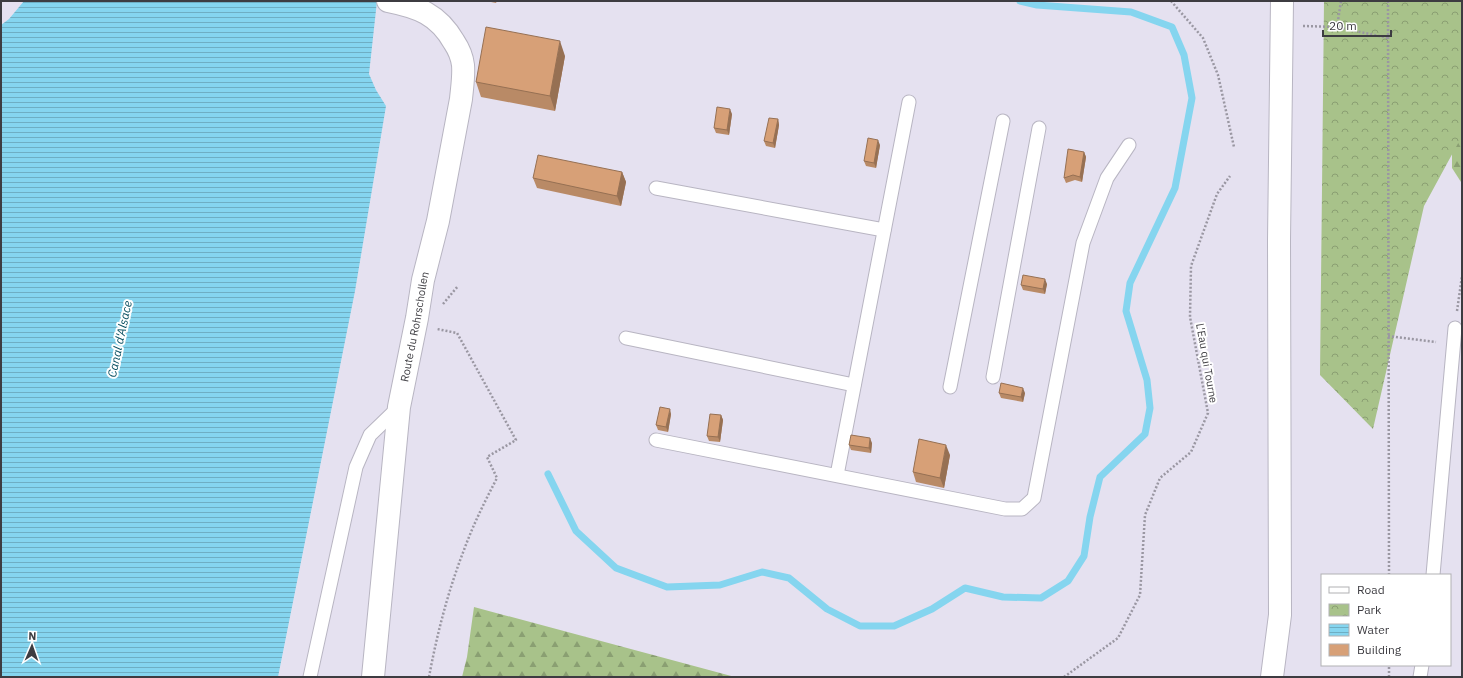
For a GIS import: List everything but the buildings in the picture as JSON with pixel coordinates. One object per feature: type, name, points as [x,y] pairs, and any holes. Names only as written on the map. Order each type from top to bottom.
[{"type":"street","points":[[1272,677],[1280,615],[1279,240],[1282,1]]},
{"type":"street","name":"Route du Rohrschollen","points":[[373,677],[399,407],[426,323],[423,280],[438,222],[463,83],[463,64],[449,33],[438,21],[425,12],[410,6],[393,2]]},
{"type":"lane","points":[[836,475],[909,102]]},
{"type":"lane","points":[[950,387],[1003,121]]},
{"type":"lane","points":[[993,377],[1039,128]]},
{"type":"lane","points":[[656,440],[1005,508],[1022,510],[1034,498],[1083,242],[1107,178],[1129,145]]},
{"type":"lane","points":[[656,188],[884,230]]},
{"type":"lane","points":[[1433,574],[1456,328]]},
{"type":"lane","points":[[626,338],[854,384]]},
{"type":"lane","points":[[310,677],[356,467],[370,435],[399,407]]},
{"type":"lane","points":[[1420,677],[1422,666]]},
{"type":"path","points":[[1171,1],[1203,38],[1218,75],[1234,147]]},
{"type":"path","points":[[1337,27],[1341,1]]},
{"type":"path","points":[[1388,1],[1389,574]]},
{"type":"path","points":[[1297,25],[1337,27],[1388,38]]},
{"type":"path","name":"L'Eau qui Tourne","points":[[1064,677],[1118,638],[1140,595],[1145,514],[1160,478],[1191,452],[1208,413],[1190,317],[1191,266],[1217,194],[1230,176]]},
{"type":"path","points":[[1456,328],[1457,302],[1462,276]]},
{"type":"path","points":[[1457,302],[1462,300]]},
{"type":"path","points":[[426,323],[457,333],[516,440],[487,457],[497,478],[481,510],[461,558],[447,602],[429,677]]},
{"type":"path","points":[[1388,336],[1454,344]]},
{"type":"path","points":[[1389,666],[1389,677]]},
{"type":"green space","points":[[1324,1],[1462,1],[1462,136],[1424,206],[1373,429],[1320,375]]},
{"type":"green space","points":[[1462,43],[1461,182],[1452,168],[1452,127]]},
{"type":"green space","points":[[474,607],[735,677],[462,677],[467,657]]},
{"type":"water","name":"Canal d'Alsace","points":[[24,1],[377,1],[369,74],[376,90],[386,106],[355,291],[278,677],[1,677],[1,25],[9,19]]},
{"type":"waterway","points":[[548,474],[576,531],[616,568],[667,587],[720,585],[762,572],[789,578],[827,609],[860,626],[894,626],[932,609],[965,588],[1003,597],[1041,598],[1068,581],[1084,556],[1090,517],[1100,477],[1145,434],[1150,408],[1147,380],[1126,311],[1130,283],[1175,188],[1192,98],[1184,55],[1172,27],[1131,12],[1037,5],[1020,1]]}]
